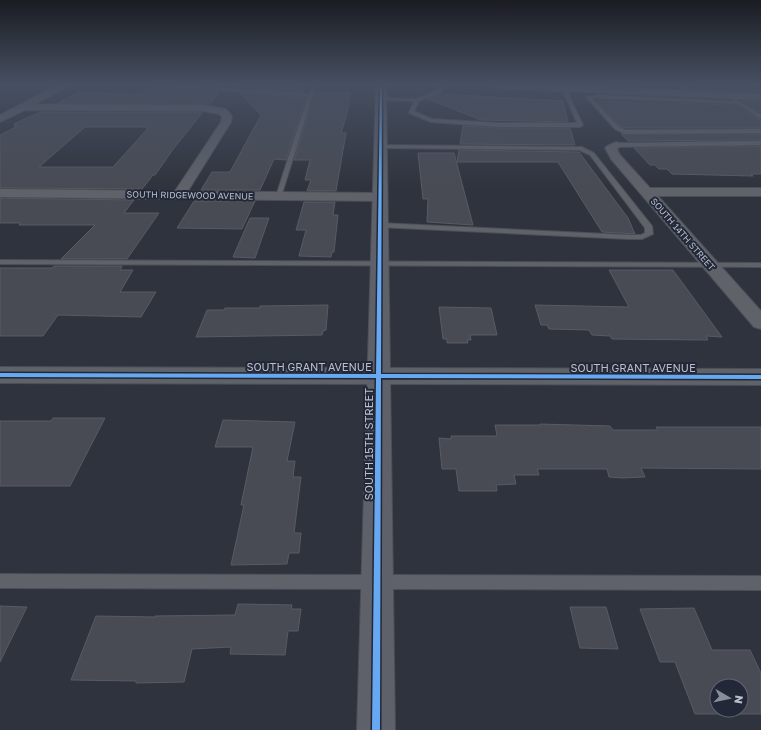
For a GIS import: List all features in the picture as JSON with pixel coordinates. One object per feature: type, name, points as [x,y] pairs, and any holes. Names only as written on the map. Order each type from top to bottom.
[{"type":"street","points":[[179,195],[226,119]]},
{"type":"street","name":"SOUTH 15TH STREET","points":[[376,730],[381,119]]},
{"type":"street","name":"SOUTH 14TH STREET","points":[[616,145],[611,148],[613,153],[761,323]]},
{"type":"street","points":[[646,192],[761,192]]},
{"type":"street","name":"SOUTH RIDGEWOOD AVENUE","points":[[0,193],[380,197]]},
{"type":"street","name":"SOUTH GRANT AVENUE","points":[[0,375],[761,377]]},
{"type":"lane","points":[[279,196],[303,119]]},
{"type":"lane","points":[[429,119],[500,125],[580,125],[577,119]]},
{"type":"lane","points":[[609,119],[617,128],[625,132],[761,131]]},
{"type":"lane","points":[[616,145],[761,143]]},
{"type":"lane","points":[[380,147],[580,148],[592,154],[649,228],[649,234],[642,237],[628,237],[380,225]]},
{"type":"lane","points":[[0,262],[761,265]]},
{"type":"lane","points":[[0,581],[377,584],[761,583]]},
{"type":"building","points":[[25,119],[197,119],[155,175],[153,175],[142,189],[0,188],[0,135],[18,126],[14,126],[17,124],[14,124]],"holes":[[[85,127],[149,127],[113,167],[39,167]]]},
{"type":"building","points":[[259,119],[299,119],[286,160],[274,159],[260,190],[201,190],[212,172],[230,172]]},
{"type":"building","points":[[307,119],[345,119],[341,133],[346,133],[336,191],[307,191],[311,180],[305,180],[310,160],[294,160]]},
{"type":"building","points":[[479,119],[567,119],[568,122]]},
{"type":"building","points":[[614,119],[761,120],[761,128],[626,128],[620,126]]},
{"type":"building","points":[[463,126],[500,128],[570,128],[575,145],[460,144]]},
{"type":"building","points":[[621,134],[761,134],[761,140],[628,141]]},
{"type":"building","points":[[761,146],[761,174],[751,174],[753,176],[672,174],[667,169],[659,169],[655,165],[650,165],[634,148]]},
{"type":"building","points":[[459,150],[579,152],[628,218],[635,234],[602,232],[558,162],[457,162]]},
{"type":"building","points":[[418,153],[454,153],[473,225],[427,222],[428,199],[423,199]]},
{"type":"building","points":[[0,198],[134,200],[124,213],[159,213],[127,259],[61,259],[95,225],[19,225],[21,223],[0,223]]},
{"type":"building","points":[[194,201],[255,201],[242,229],[177,228]]},
{"type":"building","points":[[304,202],[335,202],[333,215],[338,215],[334,252],[332,252],[331,257],[299,256],[306,230],[296,230]]},
{"type":"building","points":[[250,218],[269,218],[255,258],[233,257]]},
{"type":"building","points":[[54,266],[122,266],[120,270],[133,270],[120,292],[156,292],[141,317],[58,315],[43,336],[0,336],[0,268],[52,268]]},
{"type":"building","points":[[609,270],[673,270],[722,337],[706,336],[708,340],[612,339],[610,336],[592,335],[589,330],[549,329],[547,325],[541,325],[535,305],[629,307]]},
{"type":"building","points":[[328,305],[326,330],[323,331],[322,335],[196,337],[207,310],[224,310],[225,308],[260,308],[260,306]]},
{"type":"building","points":[[439,307],[491,308],[497,335],[470,335],[471,340],[467,340],[468,343],[447,343],[447,339],[443,339]]},
{"type":"building","points":[[53,418],[105,418],[70,486],[0,486],[0,421],[51,421]]},
{"type":"building","points":[[223,420],[295,422],[287,461],[295,461],[293,477],[301,477],[294,533],[301,533],[299,553],[289,553],[287,564],[231,565],[244,505],[241,505],[253,447],[215,447]]},
{"type":"building","points":[[540,424],[610,426],[613,430],[658,430],[656,427],[761,427],[761,469],[641,468],[645,477],[622,478],[609,477],[607,469],[537,469],[539,475],[514,475],[516,484],[496,485],[497,491],[459,491],[456,469],[442,469],[439,438],[451,439],[451,436],[497,436],[495,425]]},
{"type":"building","points":[[238,604],[292,605],[291,609],[301,609],[298,631],[288,631],[285,655],[230,654],[231,647],[192,649],[184,682],[136,683],[136,681],[71,680],[96,616],[155,617],[235,615]]},
{"type":"building","points":[[0,606],[27,607],[0,662]]},
{"type":"building","points":[[570,607],[606,607],[618,649],[580,648]]},
{"type":"building","points":[[694,608],[712,650],[750,650],[761,673],[761,714],[749,714],[749,678],[709,678],[709,714],[695,714],[675,662],[660,662],[640,609]]},
{"type":"cycle path","points":[[376,730],[381,119]]},
{"type":"cycle path","points":[[0,375],[761,377]]}]
